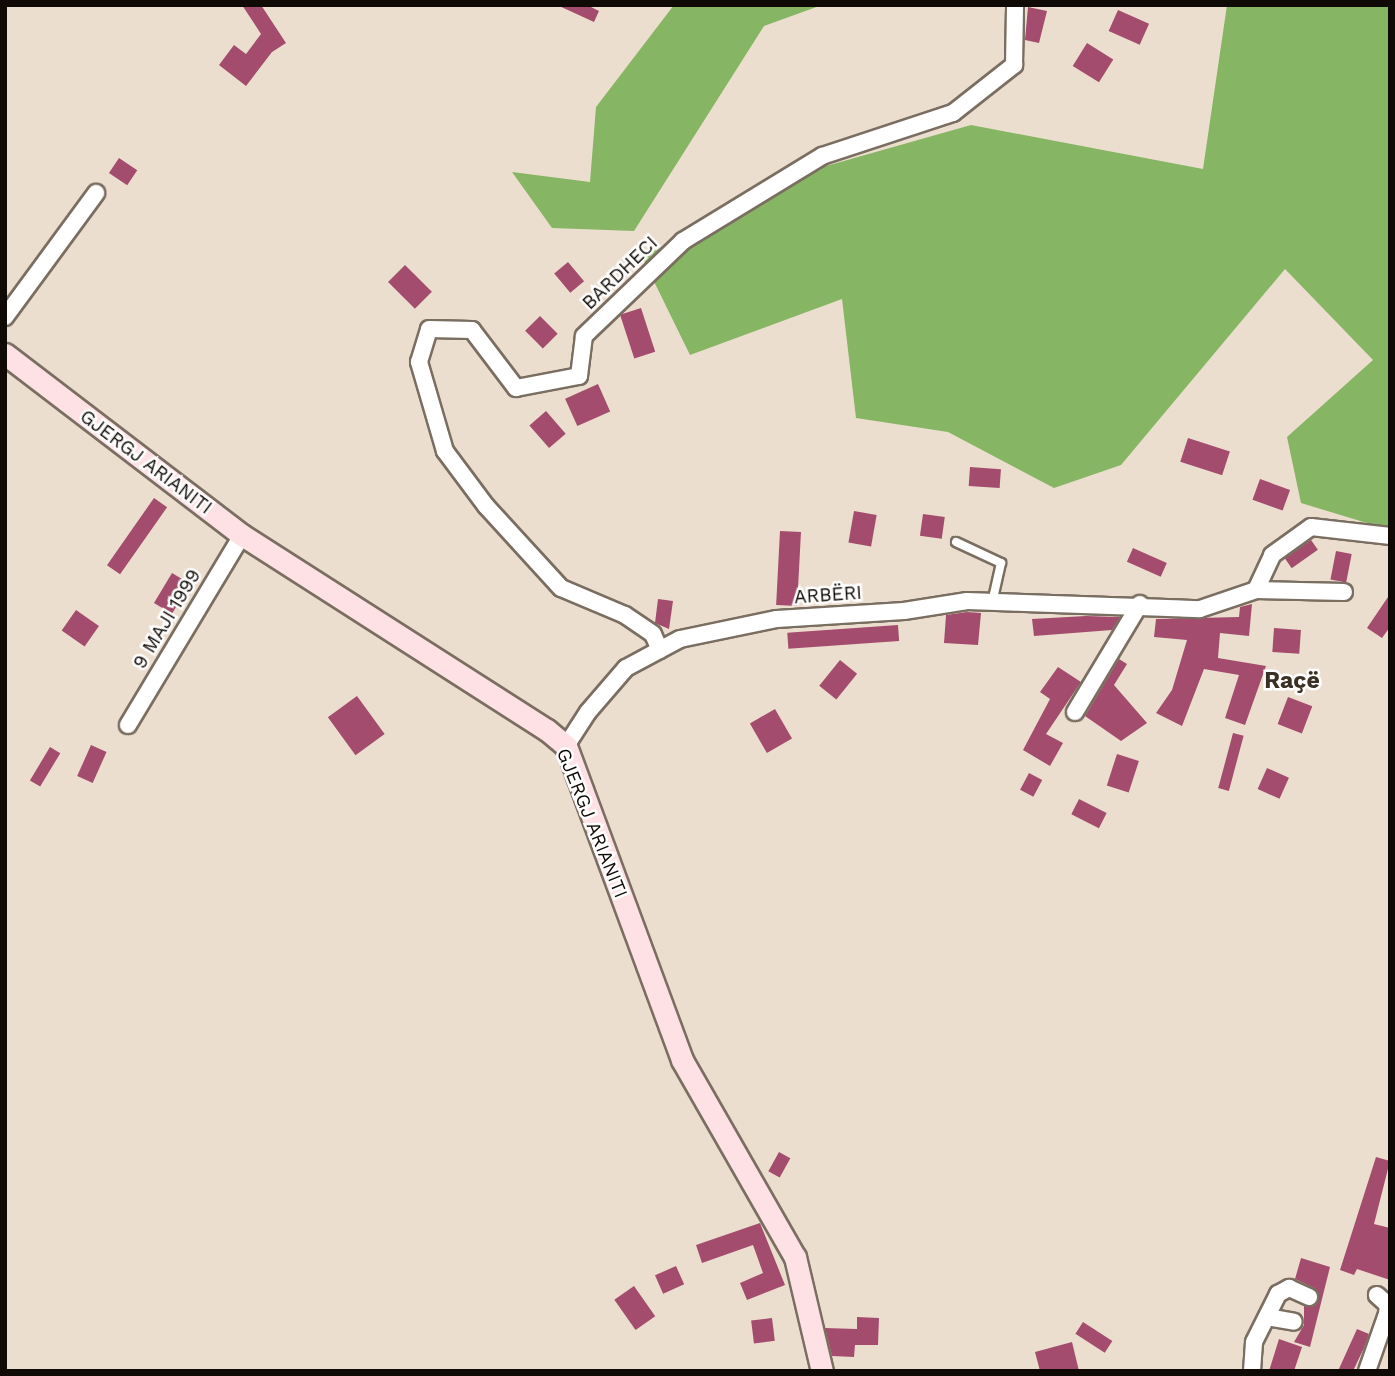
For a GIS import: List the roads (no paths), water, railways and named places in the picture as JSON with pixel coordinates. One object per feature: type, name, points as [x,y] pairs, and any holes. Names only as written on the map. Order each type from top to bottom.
[{"type":"main road","name":"GJERGJ ARIANITI","points":[[5,354],[242,535],[547,730],[566,746],[682,1060],[796,1257],[822,1371]]},
{"type":"street","name":"BARDHECI","points":[[660,650],[653,634],[625,615],[561,588],[486,506],[445,451],[419,362],[429,329],[472,330],[516,388],[579,376],[584,336],[683,241],[822,156],[953,113],[1014,65],[1015,5]]},
{"type":"street","points":[[5,317],[96,193]]},
{"type":"street","points":[[1344,592],[1256,590],[1272,555],[1311,527],[1390,536]]},
{"type":"street","name":"9 MAJI 1999","points":[[128,725],[242,535]]},
{"type":"street","name":"ARBËRI","points":[[566,746],[588,712],[626,668],[680,639],[777,619],[904,611],[967,601],[1140,604],[1200,609],[1256,590]]},
{"type":"street","points":[[1075,712],[1140,604]]},
{"type":"street","points":[[1252,1371],[1254,1342],[1278,1294],[1289,1288],[1309,1297]]},
{"type":"street","points":[[1367,1371],[1388,1313],[1388,1305],[1377,1295]]},
{"type":"street","points":[[1267,1317],[1294,1322]]},
{"type":"lane","points":[[956,542],[1001,563],[992,603]]},
{"type":"district","name":"Raçë","points":[[1292,681]]}]
